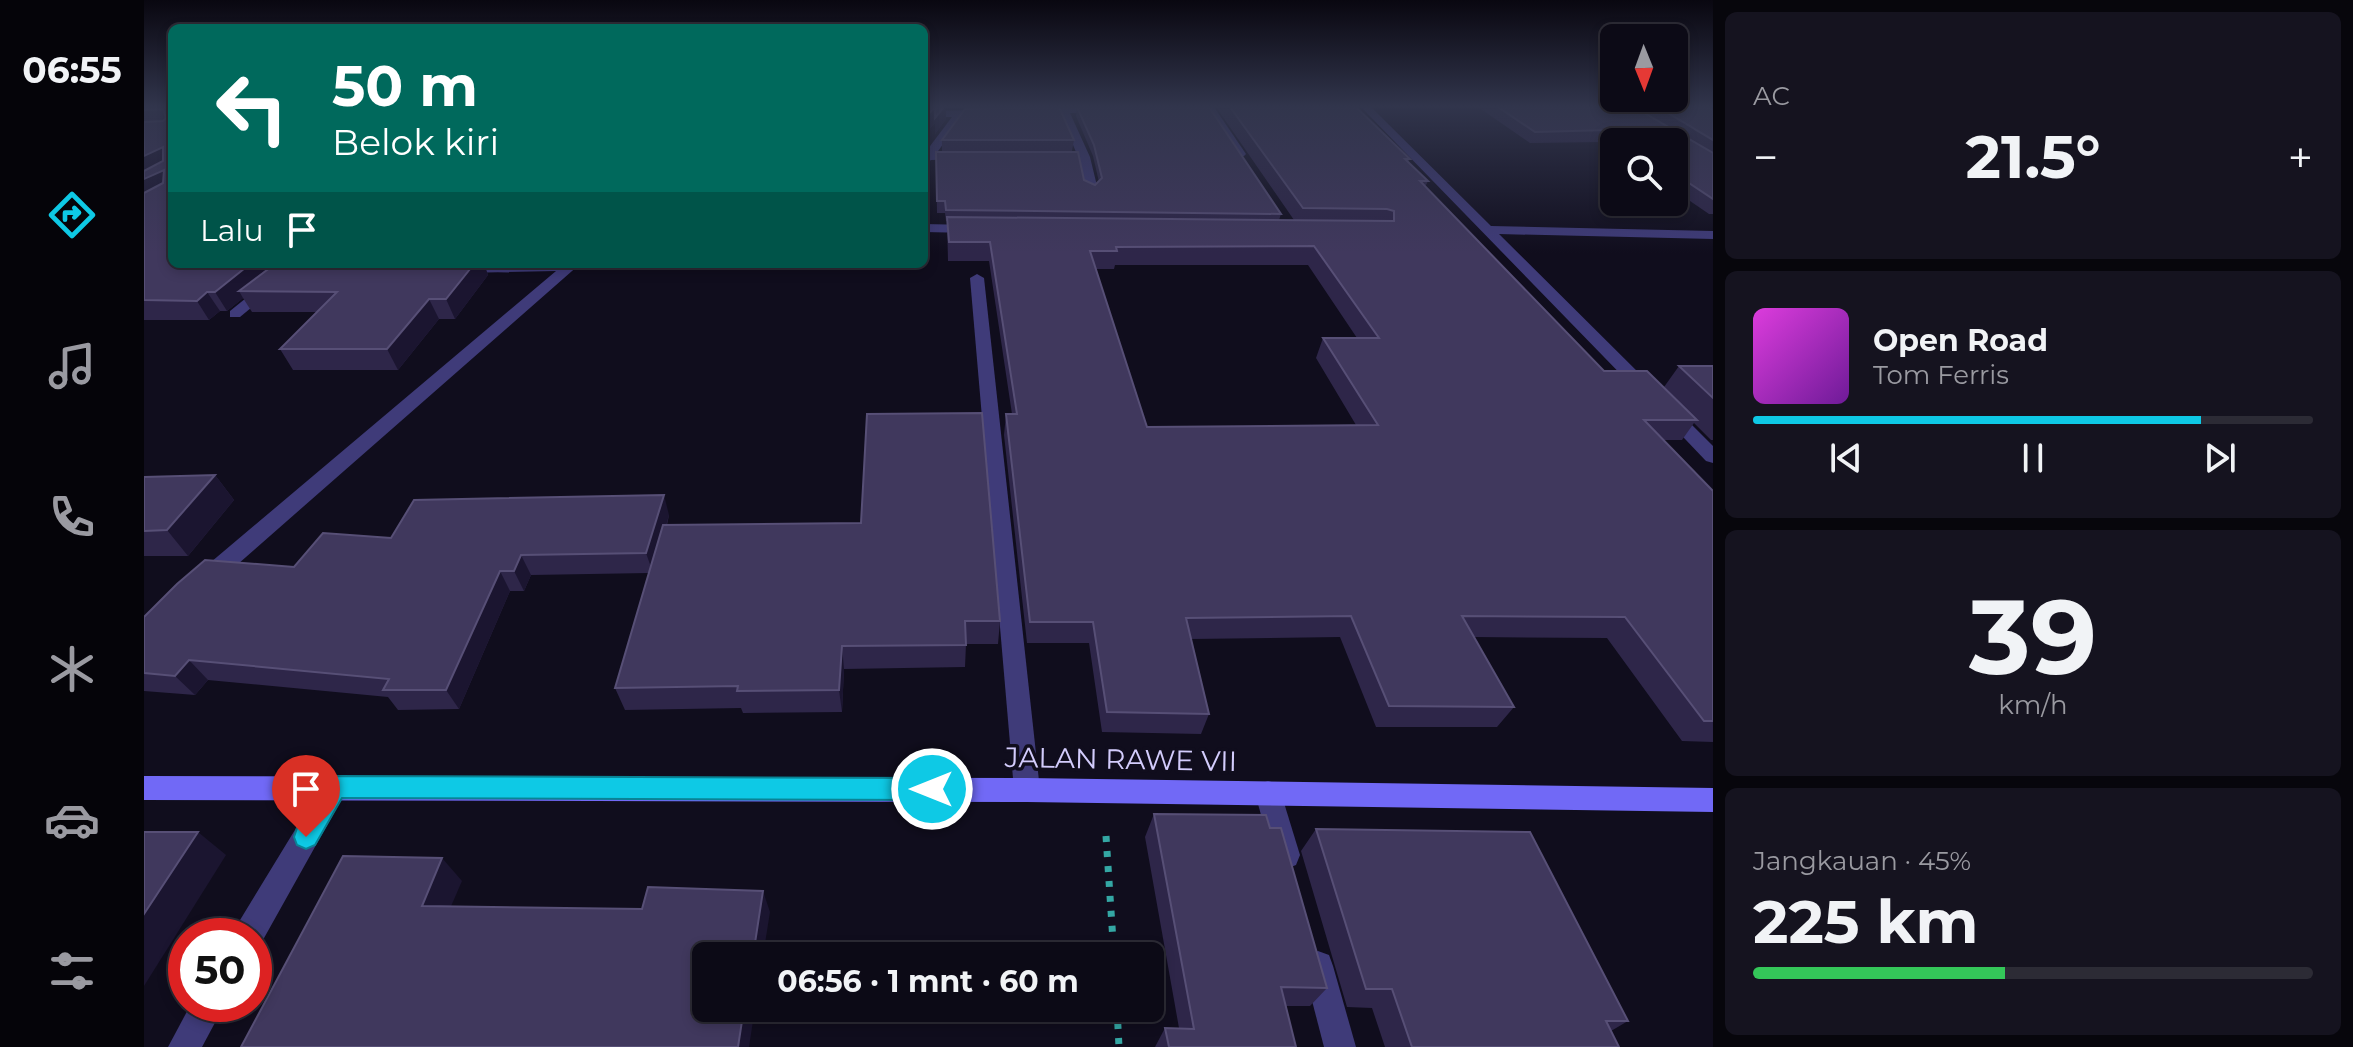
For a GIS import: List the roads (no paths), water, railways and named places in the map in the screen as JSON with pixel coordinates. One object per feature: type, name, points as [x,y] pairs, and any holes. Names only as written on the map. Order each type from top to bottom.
[{"type":"main road","name":"JALAN RAWE VII","points":[[144,788],[1027,790],[1713,800]]},
{"type":"street","points":[[1241,156],[1249,168]]},
{"type":"street","points":[[1414,156],[1713,457]]},
{"type":"street","points":[[928,159],[975,157]]},
{"type":"street","points":[[1068,157],[1084,157],[1092,190]]},
{"type":"street","points":[[928,228],[987,229]]},
{"type":"street","points":[[1488,230],[1713,235]]},
{"type":"street","points":[[444,269],[476,268]]},
{"type":"street","points":[[192,591],[568,268]]},
{"type":"street","points":[[235,314],[296,269]]},
{"type":"street","points":[[977,278],[1027,790]]},
{"type":"street","points":[[259,918],[335,787]]},
{"type":"street","points":[[1268,793],[1294,883]]},
{"type":"street","points":[[1311,943],[1340,1047]]},
{"type":"street","points":[[184,1047],[199,1022]]}]
